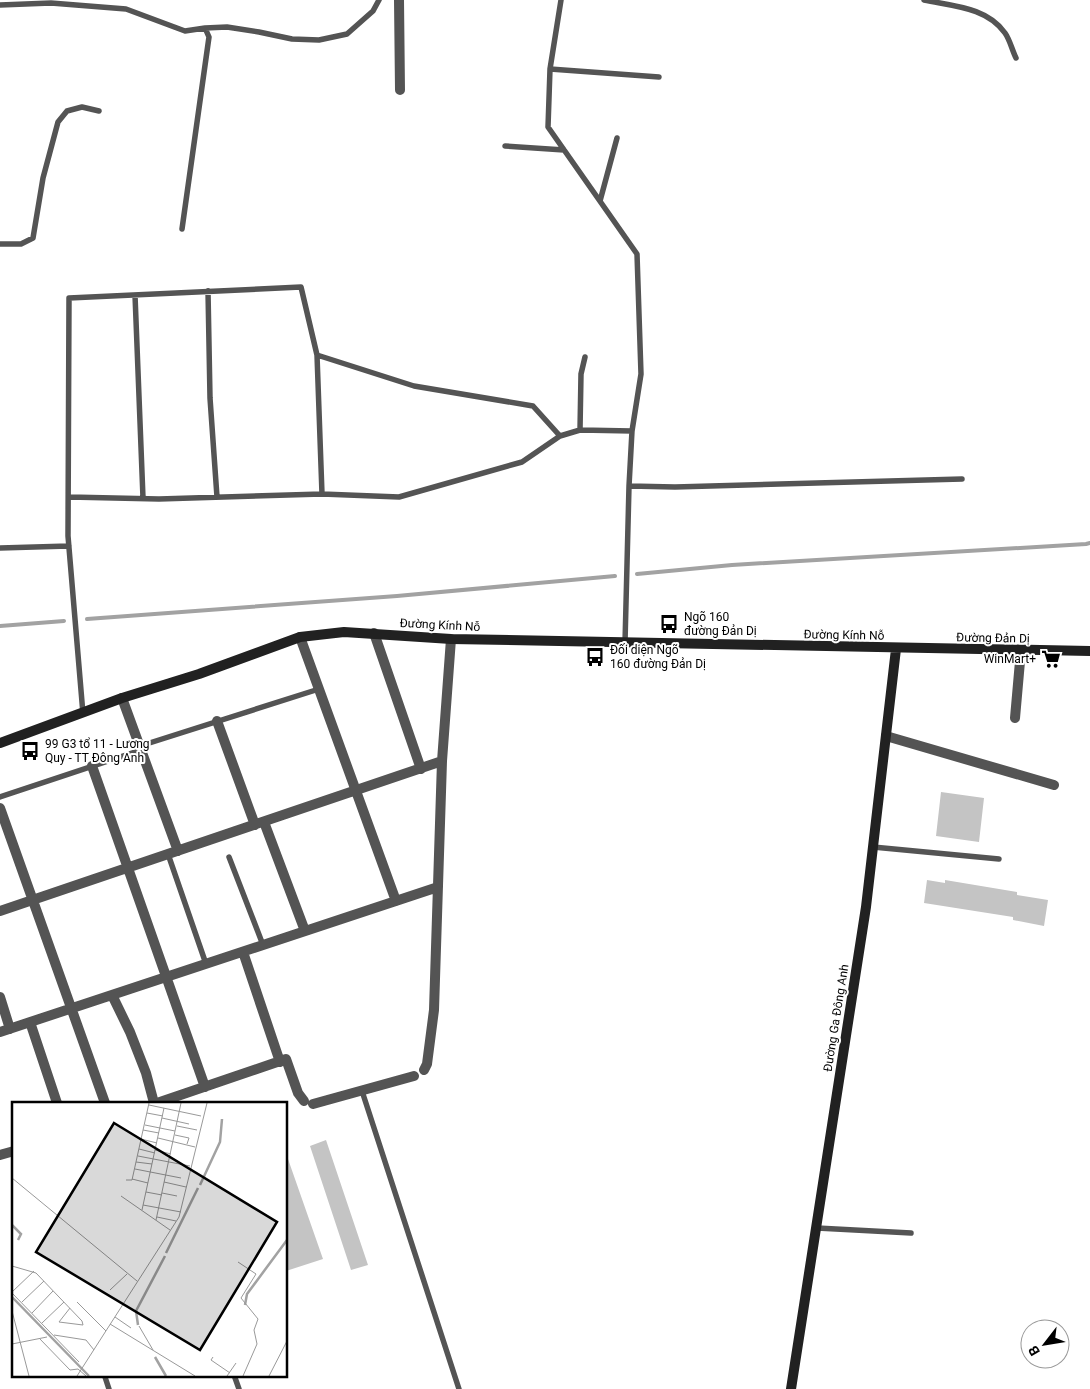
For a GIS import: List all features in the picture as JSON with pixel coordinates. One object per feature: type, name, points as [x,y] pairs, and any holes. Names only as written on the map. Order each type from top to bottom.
[{"type":"street","points":[[399,0],[400,90]]},
{"type":"street","name":"Đường Kính Nỗ","points":[[0,743],[83,714],[122,698],[199,674],[300,637],[344,632],[451,639],[896,649]]},
{"type":"street","points":[[374,633],[420,769]]},
{"type":"street","points":[[300,637],[396,901]]},
{"type":"street","points":[[424,1070],[427,1064],[434,1010],[442,761],[451,639]]},
{"type":"street","name":"Đường Đản Dị","points":[[896,649],[1090,651]]},
{"type":"street","name":"Đường Ga Đông Anh","points":[[791,1389],[866,907],[896,649]]},
{"type":"street","points":[[1015,718],[1021,650]]},
{"type":"street","points":[[122,698],[173,853]]},
{"type":"street","points":[[216,722],[305,931]]},
{"type":"street","points":[[886,736],[1054,785]]},
{"type":"street","points":[[0,911],[442,761]]},
{"type":"street","points":[[92,766],[205,1087]]},
{"type":"street","points":[[0,808],[105,1102]]},
{"type":"street","points":[[0,997],[5,1031],[438,887]]},
{"type":"street","points":[[242,952],[280,1062]]},
{"type":"street","points":[[112,995],[130,1032],[155,1102]]},
{"type":"street","points":[[30,1022],[57,1102]]},
{"type":"street","points":[[158,1102],[286,1059],[298,1094],[309,1102],[362,1091],[414,1076]]},
{"type":"lane","points":[[0,5],[51,3],[126,8],[185,31],[227,27],[292,39],[319,40],[347,34],[373,11],[379,0]]},
{"type":"lane","points":[[561,0],[550,69],[548,127],[637,254],[642,374],[632,431],[625,643]]},
{"type":"lane","points":[[924,0],[981,13],[996,23],[1006,34],[1016,58]]},
{"type":"lane","points":[[182,229],[208,37],[205,28]]},
{"type":"lane","points":[[550,69],[659,77]]},
{"type":"lane","points":[[0,244],[21,244],[33,238],[43,178],[58,122],[67,111],[74,109],[82,107],[99,111]]},
{"type":"lane","points":[[600,201],[617,138]]},
{"type":"lane","points":[[504,146],[564,150]]},
{"type":"lane","points":[[83,714],[69,546],[69,298],[301,287],[317,355],[322,494]]},
{"type":"lane","points":[[208,291],[210,398],[216,497]]},
{"type":"lane","points":[[135,295],[143,498]]},
{"type":"lane","points":[[317,355],[414,386],[533,406],[560,436]]},
{"type":"lane","points":[[580,430],[581,374],[585,357]]},
{"type":"lane","points":[[69,497],[143,498],[322,494],[399,497],[522,462],[560,436],[580,430],[632,431]]},
{"type":"lane","points":[[629,486],[676,487],[962,479]]},
{"type":"lane","points":[[0,548],[69,546]]},
{"type":"lane","points":[[0,797],[216,722],[319,689]]},
{"type":"lane","points":[[873,846],[999,859]]},
{"type":"lane","points":[[173,853],[206,964]]},
{"type":"lane","points":[[229,858],[262,945]]},
{"type":"lane","points":[[362,1091],[459,1389]]},
{"type":"lane","points":[[817,1228],[911,1233]]},
{"type":"lane","points":[[234,1376],[238,1389]]},
{"type":"lane","points":[[105,1377],[109,1389]]},
{"type":"building","points":[[941,792],[984,798],[979,842],[936,836]]},
{"type":"building","points":[[927,880],[945,883],[945,880],[1017,892],[1017,895],[1048,900],[1044,926],[1013,920],[1013,917],[924,903]]},
{"type":"building","points":[[326,1140],[368,1265],[351,1270],[310,1146]]},
{"type":"building","points":[[288,1159],[323,1259],[288,1270]]},
{"type":"waterway","points":[[637,574],[732,565],[1090,543]]},
{"type":"waterway","points":[[87,619],[397,596],[615,576]]},
{"type":"waterway","points":[[0,626],[64,621]]},
{"type":"place","name":"Ngõ 160 đường Đản Dị","points":[[669,624]]},
{"type":"place","name":"Đối diện Ngõ 160 đường Đản Dị","points":[[595,657]]},
{"type":"place","name":"WinMart+","points":[[1051,659]]},
{"type":"place","name":"99 G3 tổ 11 - Lương Quy - TT Đông Anh","points":[[30,751]]}]
